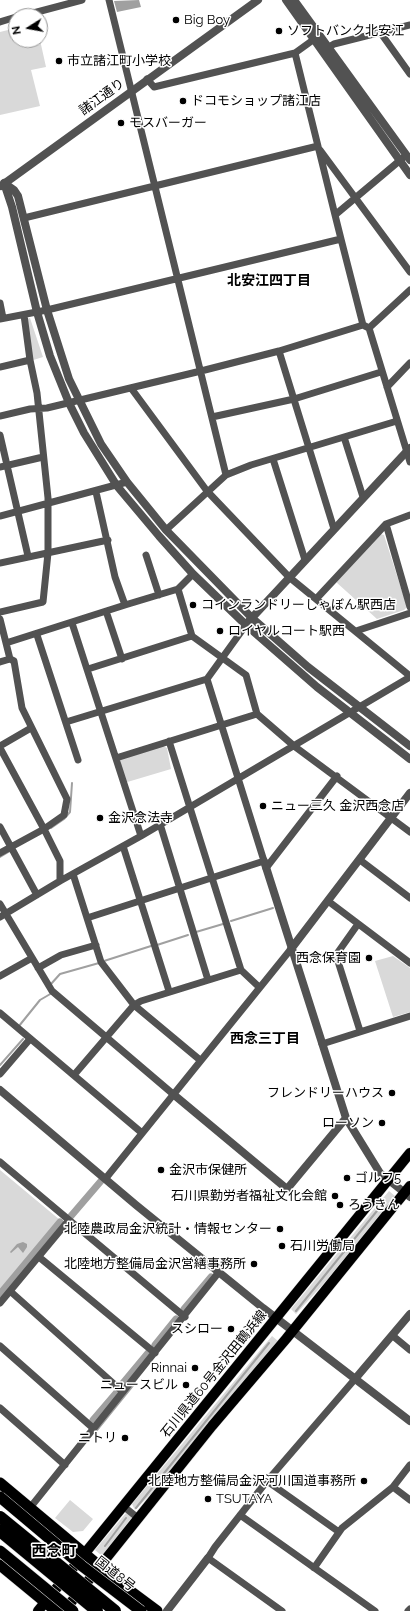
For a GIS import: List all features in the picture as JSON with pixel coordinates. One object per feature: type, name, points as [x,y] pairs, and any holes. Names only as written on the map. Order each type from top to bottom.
[{"type":"highway","points":[[0,1483],[29,1509],[157,1611]]},
{"type":"highway","name":"国道8号","points":[[0,1497],[82,1566],[140,1611]]},
{"type":"highway","points":[[0,1516],[115,1611]]},
{"type":"highway","points":[[0,1531],[97,1611]]},
{"type":"highway","points":[[0,1551],[73,1611]]},
{"type":"highway","points":[[0,1564],[56,1611]]},
{"type":"main road","name":"石川県道60号金沢田鶴浜線","points":[[38,1611],[410,1154]]},
{"type":"main road","points":[[64,1611],[212,1426],[408,1192]]},
{"type":"street","points":[[48,9],[82,0]]},
{"type":"street","points":[[109,0],[226,475]]},
{"type":"street","name":"諸江通り","points":[[1,182],[258,0]]},
{"type":"street","points":[[286,0],[410,175]]},
{"type":"street","points":[[294,0],[409,156],[400,160],[335,215]]},
{"type":"street","points":[[322,52],[334,44],[410,25]]},
{"type":"street","points":[[380,32],[410,74]]},
{"type":"street","points":[[147,80],[154,87],[295,53],[313,40]]},
{"type":"street","points":[[295,53],[341,239],[366,327],[408,449],[410,462]]},
{"type":"street","points":[[24,218],[318,146]]},
{"type":"street","points":[[318,146],[410,272]]},
{"type":"street","points":[[1,182],[14,190],[18,196],[47,310],[61,358],[78,401],[101,444],[127,482],[166,530],[252,618],[308,667],[410,746]]},
{"type":"street","points":[[1,182],[12,207],[37,312],[50,356],[69,403],[84,433],[117,486],[158,536],[193,574],[246,625],[289,664],[410,759]]},
{"type":"street","points":[[0,303],[2,319],[24,315],[341,239]]},
{"type":"street","points":[[0,416],[78,401],[279,351],[366,327],[410,290]]},
{"type":"street","points":[[0,612],[43,602],[48,553],[48,504],[38,408],[24,315]]},
{"type":"street","points":[[279,351],[334,529]]},
{"type":"street","points":[[0,367],[30,360]]},
{"type":"street","points":[[387,387],[410,363]]},
{"type":"street","points":[[212,417],[294,399],[381,372]]},
{"type":"street","points":[[3,915],[359,708],[410,676],[289,577],[207,491],[131,388]]},
{"type":"street","points":[[166,530],[226,475],[309,447],[397,420]]},
{"type":"street","points":[[0,435],[4,466],[18,512],[28,556]]},
{"type":"street","points":[[344,437],[363,497]]},
{"type":"street","points":[[66,722],[207,679],[252,618],[408,449]]},
{"type":"street","points":[[4,466],[43,457]]},
{"type":"street","points":[[273,459],[305,560]]},
{"type":"street","points":[[0,516],[96,492],[127,482]]},
{"type":"street","points":[[96,492],[108,540],[115,577],[125,605]]},
{"type":"street","points":[[316,598],[386,524],[410,515]]},
{"type":"street","points":[[386,524],[410,608]]},
{"type":"street","points":[[0,563],[108,540]]},
{"type":"street","points":[[146,555],[159,595]]},
{"type":"street","points":[[6,643],[37,635],[106,611],[178,589],[193,574]]},
{"type":"street","points":[[178,589],[192,636],[246,675],[257,714],[294,746],[337,776],[410,832]]},
{"type":"street","points":[[106,611],[122,659]]},
{"type":"street","points":[[356,631],[410,613]]},
{"type":"street","points":[[0,619],[10,659],[14,661],[22,708],[67,799],[64,815],[45,831],[12,849],[0,853]]},
{"type":"street","points":[[72,623],[141,836]]},
{"type":"street","points":[[37,635],[78,760]]},
{"type":"street","points":[[88,669],[192,636]]},
{"type":"street","points":[[0,662],[10,659]]},
{"type":"street","points":[[207,679],[220,726],[346,1118],[380,1174],[408,1192]]},
{"type":"street","points":[[116,758],[257,714]]},
{"type":"street","points":[[31,728],[0,747],[60,861],[60,881]]},
{"type":"street","points":[[169,741],[241,970],[259,987]]},
{"type":"street","points":[[87,918],[212,878],[265,864],[337,776]]},
{"type":"street","points":[[106,1178],[291,948],[410,794]]},
{"type":"street","points":[[160,824],[208,980]]},
{"type":"street","points":[[0,827],[37,895]]},
{"type":"street","points":[[123,846],[169,991]]},
{"type":"street","points":[[360,860],[410,898]]},
{"type":"street","points":[[73,874],[101,962],[134,1005],[200,1060]]},
{"type":"street","points":[[328,901],[410,963]]},
{"type":"street","points":[[0,904],[3,915],[52,991],[287,1189],[346,1118]]},
{"type":"street","points":[[358,924],[336,955],[360,1032]]},
{"type":"street","points":[[38,968],[60,955],[96,945]]},
{"type":"street","points":[[0,976],[32,958]]},
{"type":"street","points":[[74,1075],[134,1005],[169,991],[241,970]]},
{"type":"street","points":[[0,1013],[142,1134]]},
{"type":"street","points":[[322,1044],[410,1016]]},
{"type":"street","points":[[0,1074],[30,1039]]},
{"type":"street","points":[[0,1090],[219,1272],[276,1318],[410,1421]]},
{"type":"street","points":[[0,1162],[185,1316]]},
{"type":"street","points":[[0,1303],[70,1220]]},
{"type":"street","points":[[39,1257],[155,1353]]},
{"type":"street","points":[[29,1509],[219,1272]]},
{"type":"street","points":[[10,1291],[123,1392]]},
{"type":"street","points":[[167,1611],[240,1515],[393,1336],[410,1314]]},
{"type":"street","points":[[393,1336],[410,1350]]},
{"type":"street","points":[[0,1346],[93,1428]]},
{"type":"street","points":[[0,1408],[65,1465]]},
{"type":"street","points":[[314,1568],[339,1532],[393,1487],[410,1465]]},
{"type":"street","points":[[268,1481],[339,1532]]},
{"type":"street","points":[[393,1487],[410,1500]]},
{"type":"street","points":[[123,1506],[138,1518]]},
{"type":"street","points":[[240,1515],[375,1611]]},
{"type":"street","points":[[208,1558],[282,1611]]},
{"type":"shaded area","points":[[139,0],[141,7],[117,12],[114,1]]},
{"type":"shaded area","points":[[8,30],[8,48],[42,48],[46,67],[31,70],[40,106],[0,115],[0,32]]},
{"type":"shaded area","points":[[30,318],[43,357],[30,361],[23,320]]},
{"type":"shaded area","points":[[380,534],[384,535],[407,607],[404,610],[377,619],[336,582]]},
{"type":"shaded area","points":[[163,746],[167,748],[171,769],[124,783],[120,759]]},
{"type":"shaded area","points":[[393,956],[410,968],[410,1012],[393,1017],[375,961]]},
{"type":"shaded area","points":[[0,1170],[60,1220],[0,1291]]},
{"type":"shaded area","points":[[389,1191],[395,1196],[327,1280],[296,1314],[291,1309]]},
{"type":"shaded area","points":[[23,1242],[27,1244],[27,1247],[23,1253],[18,1247],[11,1253],[10,1252],[17,1244]]},
{"type":"shaded area","points":[[272,1336],[278,1341],[155,1490],[135,1510],[132,1504]]},
{"type":"shaded area","points":[[70,1500],[93,1519],[83,1531],[73,1532],[55,1518]]},
{"type":"shaded area","points":[[126,1513],[132,1517],[102,1556],[95,1550]]},
{"type":"waterway","points":[[51,828],[64,819],[70,812],[72,783]]},
{"type":"waterway","points":[[0,857],[10,851]]},
{"type":"waterway","points":[[231,921],[273,908]]},
{"type":"waterway","points":[[196,932],[223,924]]},
{"type":"waterway","points":[[157,945],[188,935]]},
{"type":"waterway","points":[[104,961],[151,946]]},
{"type":"waterway","points":[[51,984],[60,974],[99,963]]},
{"type":"waterway","points":[[19,1026],[40,1000],[52,993]]},
{"type":"waterway","points":[[0,1065],[23,1039]]},
{"type":"waterway","points":[[71,1216],[101,1181]]},
{"type":"waterway","points":[[296,1311],[385,1201]]},
{"type":"waterway","points":[[0,1294],[60,1222]]},
{"type":"waterway","points":[[184,1309],[211,1277]]},
{"type":"waterway","points":[[155,1345],[176,1319]]},
{"type":"waterway","points":[[136,1508],[269,1343]]},
{"type":"waterway","points":[[123,1383],[148,1353]]},
{"type":"waterway","points":[[97,1430],[135,1383]]},
{"type":"waterway","points":[[93,1420],[117,1392]]},
{"type":"waterway","points":[[105,1546],[126,1518]]},
{"type":"place","name":"Big Boy","points":[[176,20]]},
{"type":"place","name":"ソフトバンク北安江","points":[[279,31]]},
{"type":"place","name":"市立諸江町小学校","points":[[59,61]]},
{"type":"place","name":"ドコモショップ諸江店","points":[[183,101]]},
{"type":"place","name":"モスバーガー","points":[[121,123]]},
{"type":"place","name":"コインランドリーしゃぼん駅西店","points":[[193,605]]},
{"type":"place","name":"ロイヤルコート駅西","points":[[220,631]]},
{"type":"place","name":"ニュー三久 金沢西念店","points":[[263,806]]},
{"type":"place","name":"金沢念法寺","points":[[100,818]]},
{"type":"place","name":"西念保育園","points":[[369,958]]},
{"type":"place","name":"フレンドリーハウス","points":[[392,1093]]},
{"type":"place","name":"ローソン","points":[[382,1123]]},
{"type":"place","name":"金沢市保健所","points":[[161,1170]]},
{"type":"place","name":"ゴルフ5","points":[[347,1178]]},
{"type":"place","name":"石川県勤労者福祉文化会館","points":[[335,1196]]},
{"type":"place","name":"ろうきん","points":[[340,1205]]},
{"type":"place","name":"北陸農政局金沢統計・情報センター","points":[[280,1229]]},
{"type":"place","name":"石川労働局","points":[[282,1246]]},
{"type":"place","name":"北陸地方整備局金沢営繕事務所","points":[[254,1264]]},
{"type":"place","name":"スシロー","points":[[231,1329]]},
{"type":"place","name":"Rinnai","points":[[195,1368]]},
{"type":"place","name":"ニュースビル","points":[[186,1385]]},
{"type":"place","name":"ニトリ","points":[[125,1438]]},
{"type":"place","name":"北陸地方整備局金沢河川国道事務所","points":[[364,1481]]},
{"type":"place","name":"TSUTAYA","points":[[208,1499]]},
{"type":"district","name":"北安江四丁目","points":[[269,281]]},
{"type":"district","name":"西念三丁目","points":[[265,1039]]},
{"type":"district","name":"西念町","points":[[54,1551]]}]
